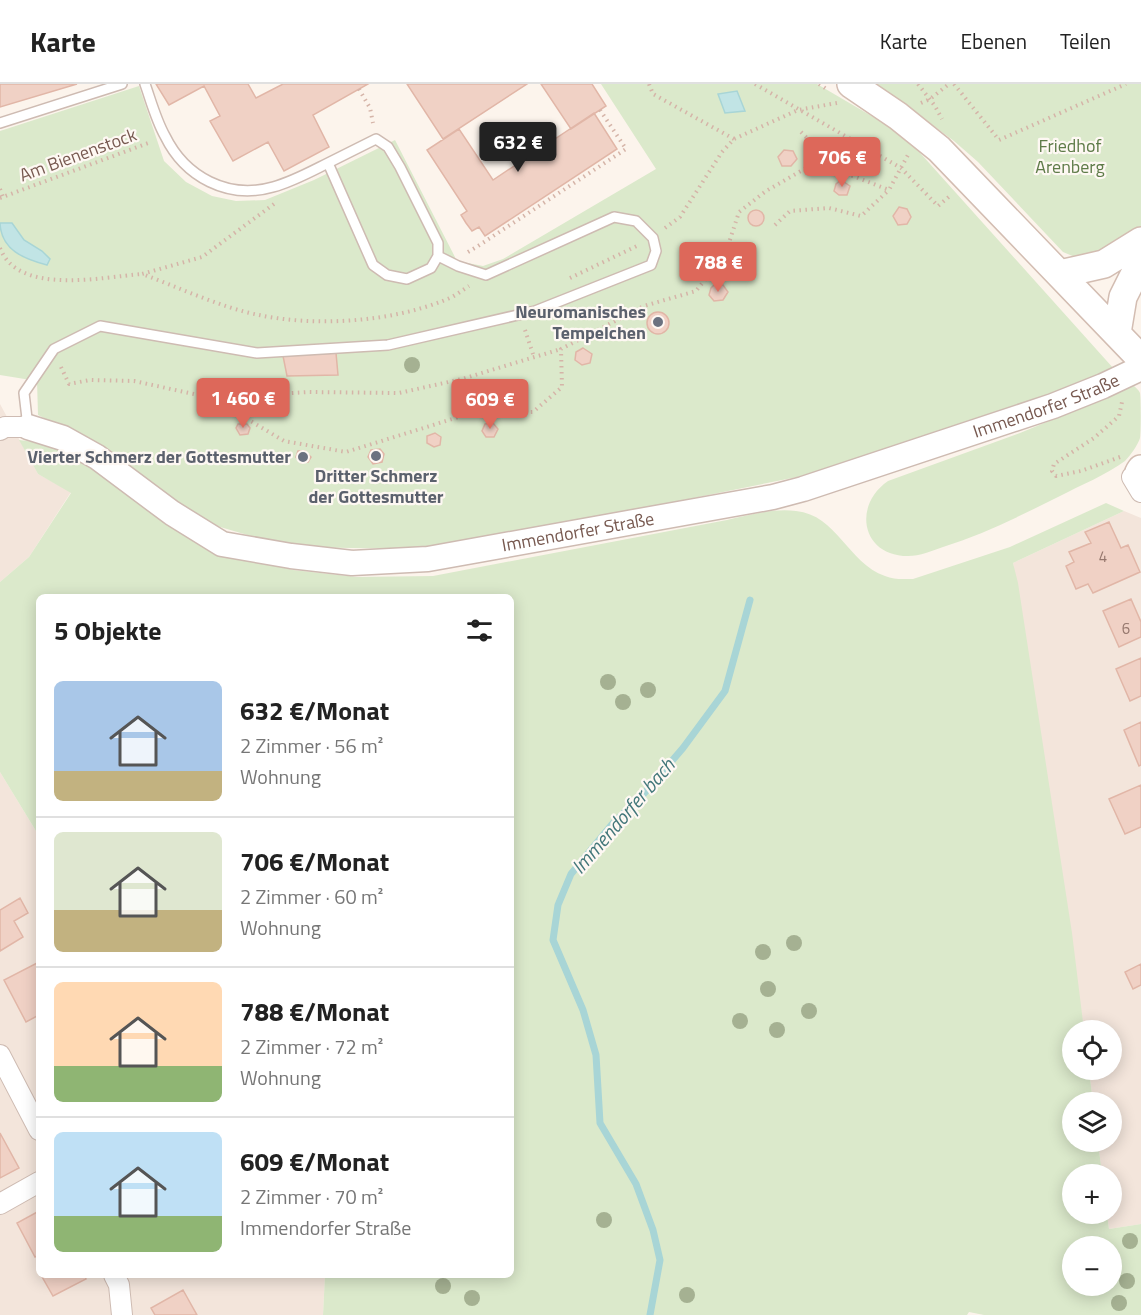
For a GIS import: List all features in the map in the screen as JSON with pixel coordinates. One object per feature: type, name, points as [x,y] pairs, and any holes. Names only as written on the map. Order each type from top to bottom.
[{"type":"main road","points":[[849,93],[898,116],[939,149],[1117,333],[1137,367]]},
{"type":"main road","points":[[1060,274],[1104,264],[1141,241]]},
{"type":"main road","points":[[1117,333],[1123,297],[1141,261]]},
{"type":"street","name":"Immendorfer Straße","points":[[28,427],[63,438],[97,458],[172,513],[222,544],[291,556],[352,563],[428,559],[773,497],[830,482],[1053,406],[1137,367]]},
{"type":"street","points":[[0,430],[5,427],[28,427]]},
{"type":"street","points":[[0,1055],[36,1124]]},
{"type":"street","points":[[0,1204],[36,1184]]},
{"type":"street","points":[[116,1278],[119,1285],[122,1315]]},
{"type":"lane","points":[[0,123],[122,84]]},
{"type":"lane","points":[[145,84],[165,137],[189,170],[216,186],[248,191],[272,188],[300,177],[328,163],[376,139],[388,147],[438,243],[438,256],[431,268],[407,279],[387,275],[373,265],[328,163]]},
{"type":"lane","points":[[28,427],[24,393],[54,349],[100,326],[257,353],[388,345],[535,311],[651,265],[656,251],[653,238],[636,221],[614,217],[486,275],[438,256]]},
{"type":"path","points":[[649,84],[653,94],[734,139]]},
{"type":"path","points":[[755,84],[901,168],[938,206],[956,192]]},
{"type":"path","points":[[918,84],[943,120]]},
{"type":"path","points":[[930,99],[949,84]]},
{"type":"path","points":[[954,84],[999,140],[1126,84]]},
{"type":"path","points":[[359,89],[370,108]]},
{"type":"path","points":[[564,281],[653,238],[680,217],[722,152],[734,139],[798,110],[849,93]]},
{"type":"path","points":[[448,261],[478,246],[553,194],[626,149],[600,110]]},
{"type":"path","points":[[74,339],[61,367],[69,384],[90,380],[134,381],[212,398],[308,392],[399,393],[462,379],[561,350],[644,306],[696,291],[726,255],[740,212],[766,191],[806,168],[811,155],[811,142],[801,132]]},
{"type":"path","name":"Am Bienenstock","points":[[1,197],[165,137]]},
{"type":"path","points":[[775,225],[790,211],[829,208],[861,216],[889,190],[912,150]]},
{"type":"path","points":[[806,168],[853,176],[889,190]]},
{"type":"path","points":[[0,248],[3,255],[26,275],[54,281],[142,274],[202,257],[288,194],[300,177]]},
{"type":"path","points":[[0,189],[1,197]]},
{"type":"path","points":[[142,274],[258,315],[306,322],[346,321],[403,312],[446,300],[471,285],[477,273]]},
{"type":"path","points":[[519,315],[534,357]]},
{"type":"path","points":[[212,398],[284,441],[346,452],[491,407],[502,413],[532,412],[561,387],[561,350]]},
{"type":"path","points":[[1137,367],[1119,416],[1094,438],[1054,464],[1052,471],[1056,476],[1081,471],[1137,473]]},
{"type":"shaded area","points":[[0,404],[38,474],[71,492],[29,557],[0,582]]},
{"type":"shaded area","points":[[1124,511],[1141,518],[1141,1224],[1109,1229],[1108,1224],[1122,1224],[1122,1164],[1101,1164],[1099,1152],[1122,1152],[1122,1092],[1092,1092],[1090,1080],[1122,1080],[1122,1020],[1082,1020],[1013,563]]},
{"type":"shaded area","points":[[0,772],[36,831],[36,1278],[325,1278],[323,1315],[0,1315]]},
{"type":"green space","points":[[601,84],[817,84],[904,135],[1114,369],[956,430],[812,474],[461,545],[416,549],[288,547],[210,524],[172,503],[84,438],[38,415],[37,381],[0,375],[0,131],[139,86],[164,161],[186,182],[212,196],[236,201],[265,200],[314,180],[395,140],[457,261],[483,266],[503,259],[656,169]]},
{"type":"green space","name":"Friedhof Arenberg","points":[[877,84],[1141,84],[1141,226],[1082,260],[1063,252],[978,162],[954,141]]},
{"type":"green space","points":[[1134,386],[1140,393],[1140,438],[1127,459],[1110,471],[1003,524],[926,553],[908,556],[892,554],[880,548],[872,539],[867,528],[866,516],[869,503],[888,481],[1020,433]]},
{"type":"green space","points":[[19,440],[51,444],[244,558],[293,570],[357,577],[433,576],[762,512],[787,510],[810,514],[822,521],[872,570],[892,578],[913,579],[1010,547],[1106,503],[1124,511],[1013,563],[1072,933],[1083,1020],[1062,1020],[1062,1080],[1090,1080],[1092,1092],[1062,1092],[1062,1152],[1099,1152],[1101,1164],[1062,1164],[1062,1224],[1108,1224],[1109,1229],[1141,1224],[1141,1315],[984,1315],[969,1312],[967,1315],[323,1315],[325,1278],[514,1278],[514,594],[36,594],[36,831],[0,772],[0,582],[29,557],[71,493],[38,474]]},
{"type":"water","points":[[737,91],[745,111],[725,113],[718,94]]},
{"type":"water","points":[[0,223],[12,223],[24,240],[50,259],[47,265],[30,260],[9,247],[1,232]]},
{"type":"building","points":[[0,84],[77,84],[0,107]]},
{"type":"building","points":[[156,84],[248,84],[256,98],[283,84],[368,84],[313,115],[329,147],[284,171],[268,142],[233,161],[210,121],[220,116],[204,86],[169,105]]},
{"type":"building","points":[[407,84],[527,84],[443,139]]},
{"type":"building","points":[[541,84],[592,84],[606,106],[571,129]]},
{"type":"building","points":[[594,113],[617,149],[485,236],[479,227],[472,231],[466,223],[461,215],[467,211],[427,150],[459,129],[493,180]]},
{"type":"building","points":[[784,150],[793,151],[797,159],[791,166],[782,166],[778,157]]},
{"type":"building","points":[[841,180],[850,186],[847,195],[839,195],[834,191],[836,184]]},
{"type":"building","points":[[899,207],[907,209],[911,217],[907,224],[898,225],[893,216]]},
{"type":"building","points":[[756,210],[762,212],[764,218],[762,224],[756,226],[750,224],[748,218],[750,212]]},
{"type":"building","points":[[715,284],[723,285],[728,292],[723,300],[714,301],[709,295]]},
{"type":"building","name":"Neuromanisches Tempelchen","points":[[658,312],[666,315],[669,323],[666,331],[658,334],[650,331],[647,323],[650,315]]},
{"type":"building","points":[[583,348],[592,354],[590,363],[582,365],[575,360],[576,352]]},
{"type":"building","points":[[336,353],[338,375],[287,376],[283,356]]},
{"type":"building","points":[[493,423],[498,429],[494,437],[486,437],[482,431],[485,424]]},
{"type":"building","points":[[238,424],[247,424],[250,428],[248,434],[240,435],[236,428]]},
{"type":"building","points":[[435,433],[441,437],[440,445],[434,447],[427,443],[427,436]]},
{"type":"building","name":"Dritter Schmerz der Gottesmutter","points":[[380,449],[384,454],[382,462],[373,464],[368,457],[371,450]]},
{"type":"building","name":"Vierter Schmerz der Gottesmutter","points":[[298,451],[305,451],[311,457],[308,462],[301,463],[296,457]]},
{"type":"building","points":[[1109,522],[1121,548],[1128,545],[1140,572],[1093,593],[1088,584],[1076,589],[1066,566],[1074,562],[1069,552],[1091,543],[1085,532]]},
{"type":"building","points":[[1131,599],[1141,622],[1141,637],[1119,647],[1103,611]]},
{"type":"building","points":[[1141,658],[1141,696],[1130,701],[1116,669]]},
{"type":"building","points":[[1141,722],[1141,765],[1139,766],[1124,730]]},
{"type":"building","points":[[1141,785],[1141,827],[1125,834],[1109,799]]},
{"type":"building","points":[[20,898],[28,913],[14,921],[23,937],[0,951],[0,910]]},
{"type":"building","points":[[36,964],[36,1017],[26,1022],[4,980]]},
{"type":"building","points":[[1141,964],[1141,985],[1133,989],[1125,972]]},
{"type":"building","points":[[0,1133],[19,1168],[0,1178]]},
{"type":"building","points":[[36,1213],[36,1256],[35,1257],[17,1223]]},
{"type":"building","points":[[43,1278],[86,1278],[86,1279],[53,1296]]},
{"type":"building","points":[[183,1290],[197,1315],[155,1315],[151,1308]]},
{"type":"waterway","name":"Immendorfer bach","points":[[650,1315],[660,1260],[653,1230],[636,1184],[600,1123],[596,1055],[583,1010],[553,940],[558,905],[571,874],[614,822],[641,797],[683,748],[725,691],[750,600]]},
{"type":"place","name":"Neuromanisches Tempelchen","points":[[658,322]]},
{"type":"place","name":"Dritter Schmerz der Gottesmutter","points":[[376,456]]},
{"type":"place","name":"Vierter Schmerz der Gottesmutter","points":[[303,457]]}]
